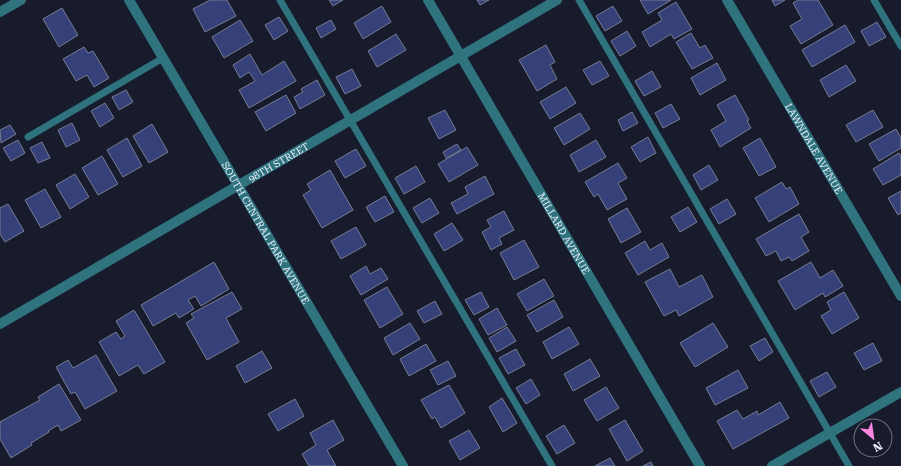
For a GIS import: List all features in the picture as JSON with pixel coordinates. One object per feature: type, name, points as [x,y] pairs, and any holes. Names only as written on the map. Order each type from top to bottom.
[{"type":"street","points":[[0,12],[21,0]]},
{"type":"street","name":"SOUTH CENTRAL PARK AVENUE","points":[[129,0],[403,466]]},
{"type":"street","name":"MILLARD AVENUE","points":[[428,0],[700,466]]},
{"type":"street","name":"98TH STREET","points":[[0,324],[556,0]]},
{"type":"street","name":"LAWNDALE AVENUE","points":[[727,0],[901,296]]},
{"type":"street","points":[[772,466],[901,392]]},
{"type":"lane","points":[[280,0],[552,466]]},
{"type":"lane","points":[[579,0],[849,466]]},
{"type":"lane","points":[[874,0],[901,46]]},
{"type":"lane","points":[[28,137],[163,58]]},
{"type":"building","points":[[210,0],[227,0],[236,16],[205,32],[193,9]]},
{"type":"building","points":[[329,0],[343,0],[333,6]]},
{"type":"building","points":[[477,0],[489,0],[480,5]]},
{"type":"building","points":[[640,0],[671,0],[648,14]]},
{"type":"building","points":[[772,0],[785,0],[775,6]]},
{"type":"building","points":[[798,0],[818,0],[833,25],[801,44],[790,26],[802,19],[793,3]]},
{"type":"building","points":[[676,2],[692,29],[674,39],[671,34],[650,47],[642,32],[662,20],[658,13]]},
{"type":"building","points":[[382,6],[391,22],[363,39],[354,23]]},
{"type":"building","points":[[613,6],[622,21],[605,31],[596,16]]},
{"type":"building","points":[[62,8],[78,35],[59,47],[43,19]]},
{"type":"building","points":[[279,17],[288,31],[274,40],[265,25]]},
{"type":"building","points":[[240,20],[253,41],[224,58],[212,37]]},
{"type":"building","points":[[331,20],[336,29],[321,38],[316,28]]},
{"type":"building","points":[[877,22],[886,37],[869,46],[861,31]]},
{"type":"building","points":[[845,25],[855,42],[812,67],[802,50]]},
{"type":"building","points":[[627,31],[636,46],[620,56],[611,41]]},
{"type":"building","points":[[691,33],[700,48],[705,45],[713,58],[692,69],[676,42]]},
{"type":"building","points":[[396,34],[406,50],[377,67],[368,51]]},
{"type":"building","points":[[546,45],[555,62],[550,65],[557,79],[537,91],[519,60]]},
{"type":"building","points":[[84,47],[88,53],[93,51],[109,78],[94,87],[87,75],[76,81],[63,59]]},
{"type":"building","points":[[250,54],[262,75],[284,61],[296,81],[249,108],[239,90],[255,81],[249,72],[240,78],[233,65]]},
{"type":"building","points":[[600,61],[609,76],[592,85],[583,70]]},
{"type":"building","points":[[717,63],[726,80],[700,95],[691,78]]},
{"type":"building","points":[[846,65],[856,81],[829,97],[820,80]]},
{"type":"building","points":[[352,69],[361,86],[345,94],[336,77]]},
{"type":"building","points":[[652,71],[661,87],[644,96],[635,81]]},
{"type":"building","points":[[317,80],[325,95],[300,109],[294,97],[303,92],[301,89]]},
{"type":"building","points":[[566,87],[576,103],[550,119],[540,102]]},
{"type":"building","points":[[126,90],[133,102],[119,110],[112,97]]},
{"type":"building","points":[[286,95],[296,113],[266,131],[255,112]]},
{"type":"building","points":[[735,95],[749,120],[747,121],[751,128],[720,147],[711,130],[726,121],[717,105]]},
{"type":"building","points":[[105,103],[114,118],[100,127],[91,111]]},
{"type":"building","points":[[671,104],[680,119],[663,128],[655,113]]},
{"type":"building","points":[[445,110],[456,130],[439,139],[428,118]]},
{"type":"building","points":[[873,110],[883,127],[856,142],[846,125]]},
{"type":"building","points":[[632,112],[638,123],[623,131],[618,120]]},
{"type":"building","points":[[580,113],[590,129],[564,145],[554,128]]},
{"type":"building","points":[[72,123],[80,140],[66,147],[58,130]]},
{"type":"building","points":[[152,124],[168,152],[149,163],[133,136]]},
{"type":"building","points":[[10,125],[16,134],[1,143],[0,130]]},
{"type":"building","points":[[896,129],[901,138],[901,148],[879,161],[869,144]]},
{"type":"building","points":[[648,137],[656,153],[640,162],[631,147]]},
{"type":"building","points":[[127,138],[142,166],[123,177],[107,150]]},
{"type":"building","points":[[760,138],[776,167],[759,176],[743,148]]},
{"type":"building","points":[[18,140],[25,153],[11,161],[3,148]]},
{"type":"building","points":[[596,140],[606,157],[579,172],[570,155]]},
{"type":"building","points":[[42,142],[50,158],[38,163],[30,148]]},
{"type":"building","points":[[457,144],[461,150],[446,158],[443,152]]},
{"type":"building","points":[[467,147],[478,165],[449,182],[438,164]]},
{"type":"building","points":[[356,149],[366,166],[345,178],[335,161]]},
{"type":"building","points":[[899,153],[901,156],[901,175],[883,185],[873,169]]},
{"type":"building","points":[[102,156],[118,184],[98,195],[82,168]]},
{"type":"building","points":[[618,163],[627,178],[618,183],[627,199],[607,210],[598,194],[594,197],[585,182]]},
{"type":"building","points":[[709,165],[718,180],[701,190],[693,175]]},
{"type":"building","points":[[416,166],[425,182],[404,194],[395,178]]},
{"type":"building","points":[[330,170],[353,210],[322,228],[303,195],[311,190],[307,184]]},
{"type":"building","points":[[75,174],[89,197],[70,209],[56,185]]},
{"type":"building","points":[[485,176],[494,194],[457,214],[451,203],[468,194],[465,187]]},
{"type":"building","points":[[782,182],[786,189],[790,187],[799,204],[769,222],[755,198]]},
{"type":"building","points":[[45,189],[61,217],[41,228],[25,200]]},
{"type":"building","points":[[901,191],[901,213],[898,215],[888,198]]},
{"type":"building","points":[[385,196],[394,212],[375,222],[366,207]]},
{"type":"building","points":[[430,198],[439,213],[422,223],[413,208]]},
{"type":"building","points":[[727,199],[736,214],[719,224],[710,209]]},
{"type":"building","points":[[8,204],[24,231],[5,242],[0,234],[0,208]]},
{"type":"building","points":[[688,207],[697,222],[680,232],[671,217]]},
{"type":"building","points":[[627,208],[641,232],[621,243],[608,219]]},
{"type":"building","points":[[504,211],[514,230],[499,238],[502,244],[491,250],[482,232],[491,227],[487,220]]},
{"type":"building","points":[[799,214],[809,232],[801,237],[809,251],[792,261],[789,257],[781,261],[776,251],[766,256],[756,239]]},
{"type":"building","points":[[452,223],[463,240],[444,251],[434,234]]},
{"type":"building","points":[[356,227],[366,245],[341,259],[331,241]]},
{"type":"building","points":[[524,240],[539,267],[514,280],[500,253]]},
{"type":"building","points":[[645,241],[650,250],[662,243],[669,257],[638,275],[625,253]]},
{"type":"building","points":[[214,262],[229,289],[201,306],[195,296],[188,300],[194,309],[179,318],[176,313],[153,326],[141,305]]},
{"type":"building","points":[[811,262],[820,278],[833,270],[843,286],[825,297],[823,293],[795,310],[778,281]]},
{"type":"building","points":[[366,266],[370,274],[381,268],[388,279],[361,295],[350,276]]},
{"type":"building","points":[[670,269],[679,287],[702,275],[713,297],[679,316],[676,310],[664,316],[645,282]]},
{"type":"building","points":[[544,279],[554,296],[527,311],[517,294]]},
{"type":"building","points":[[387,287],[403,314],[380,328],[364,300]]},
{"type":"building","points":[[232,292],[242,309],[226,318],[239,342],[207,360],[186,323],[194,318],[191,314]]},
{"type":"building","points":[[481,292],[489,307],[474,315],[465,300]]},
{"type":"building","points":[[844,292],[859,318],[832,334],[821,316],[831,310],[827,302]]},
{"type":"building","points":[[554,300],[563,317],[537,332],[527,315]]},
{"type":"building","points":[[435,301],[442,314],[424,323],[417,311]]},
{"type":"building","points":[[497,308],[507,325],[488,335],[479,319]]},
{"type":"building","points":[[134,310],[165,362],[144,374],[138,365],[119,376],[99,342],[116,332],[121,339],[125,336],[116,321]]},
{"type":"building","points":[[410,323],[420,339],[393,355],[384,338]]},
{"type":"building","points":[[713,323],[728,347],[695,367],[680,343]]},
{"type":"building","points":[[507,327],[516,341],[497,352],[489,338]]},
{"type":"building","points":[[569,327],[579,344],[552,359],[543,342]]},
{"type":"building","points":[[765,338],[773,352],[759,361],[750,346]]},
{"type":"building","points":[[873,343],[882,361],[864,370],[854,353]]},
{"type":"building","points":[[426,344],[436,361],[409,376],[400,359]]},
{"type":"building","points":[[516,349],[525,365],[508,374],[499,358]]},
{"type":"building","points":[[262,351],[272,368],[245,383],[236,366]]},
{"type":"building","points":[[96,355],[117,391],[85,409],[75,392],[71,394],[56,367],[68,360],[73,368]]},
{"type":"building","points":[[590,359],[600,376],[573,391],[564,374]]},
{"type":"building","points":[[448,361],[456,376],[438,385],[430,370]]},
{"type":"building","points":[[738,370],[748,388],[715,405],[706,388]]},
{"type":"building","points":[[827,372],[836,387],[819,397],[810,381]]},
{"type":"building","points":[[531,379],[540,395],[526,404],[516,388]]},
{"type":"building","points":[[59,384],[81,420],[61,431],[58,425],[31,443],[32,445],[11,458],[0,439],[0,422],[40,400],[38,397]]},
{"type":"building","points":[[449,385],[465,413],[441,428],[435,417],[432,419],[421,400]]},
{"type":"building","points":[[606,387],[619,408],[597,421],[584,400]]},
{"type":"building","points":[[502,398],[517,423],[503,432],[489,407]]},
{"type":"building","points":[[295,399],[304,416],[278,431],[268,414]]},
{"type":"building","points":[[780,402],[789,418],[733,449],[717,421],[737,410],[743,419],[757,411],[758,415]]},
{"type":"building","points":[[333,420],[344,440],[327,450],[336,466],[309,466],[302,454],[316,445],[310,433]]},
{"type":"building","points":[[625,420],[643,451],[627,461],[609,429]]},
{"type":"building","points":[[564,425],[575,443],[557,454],[546,436]]},
{"type":"building","points":[[469,430],[480,448],[460,460],[449,441]]},
{"type":"building","points":[[610,458],[615,466],[595,466]]},
{"type":"building","points":[[651,462],[653,466],[643,466]]}]
